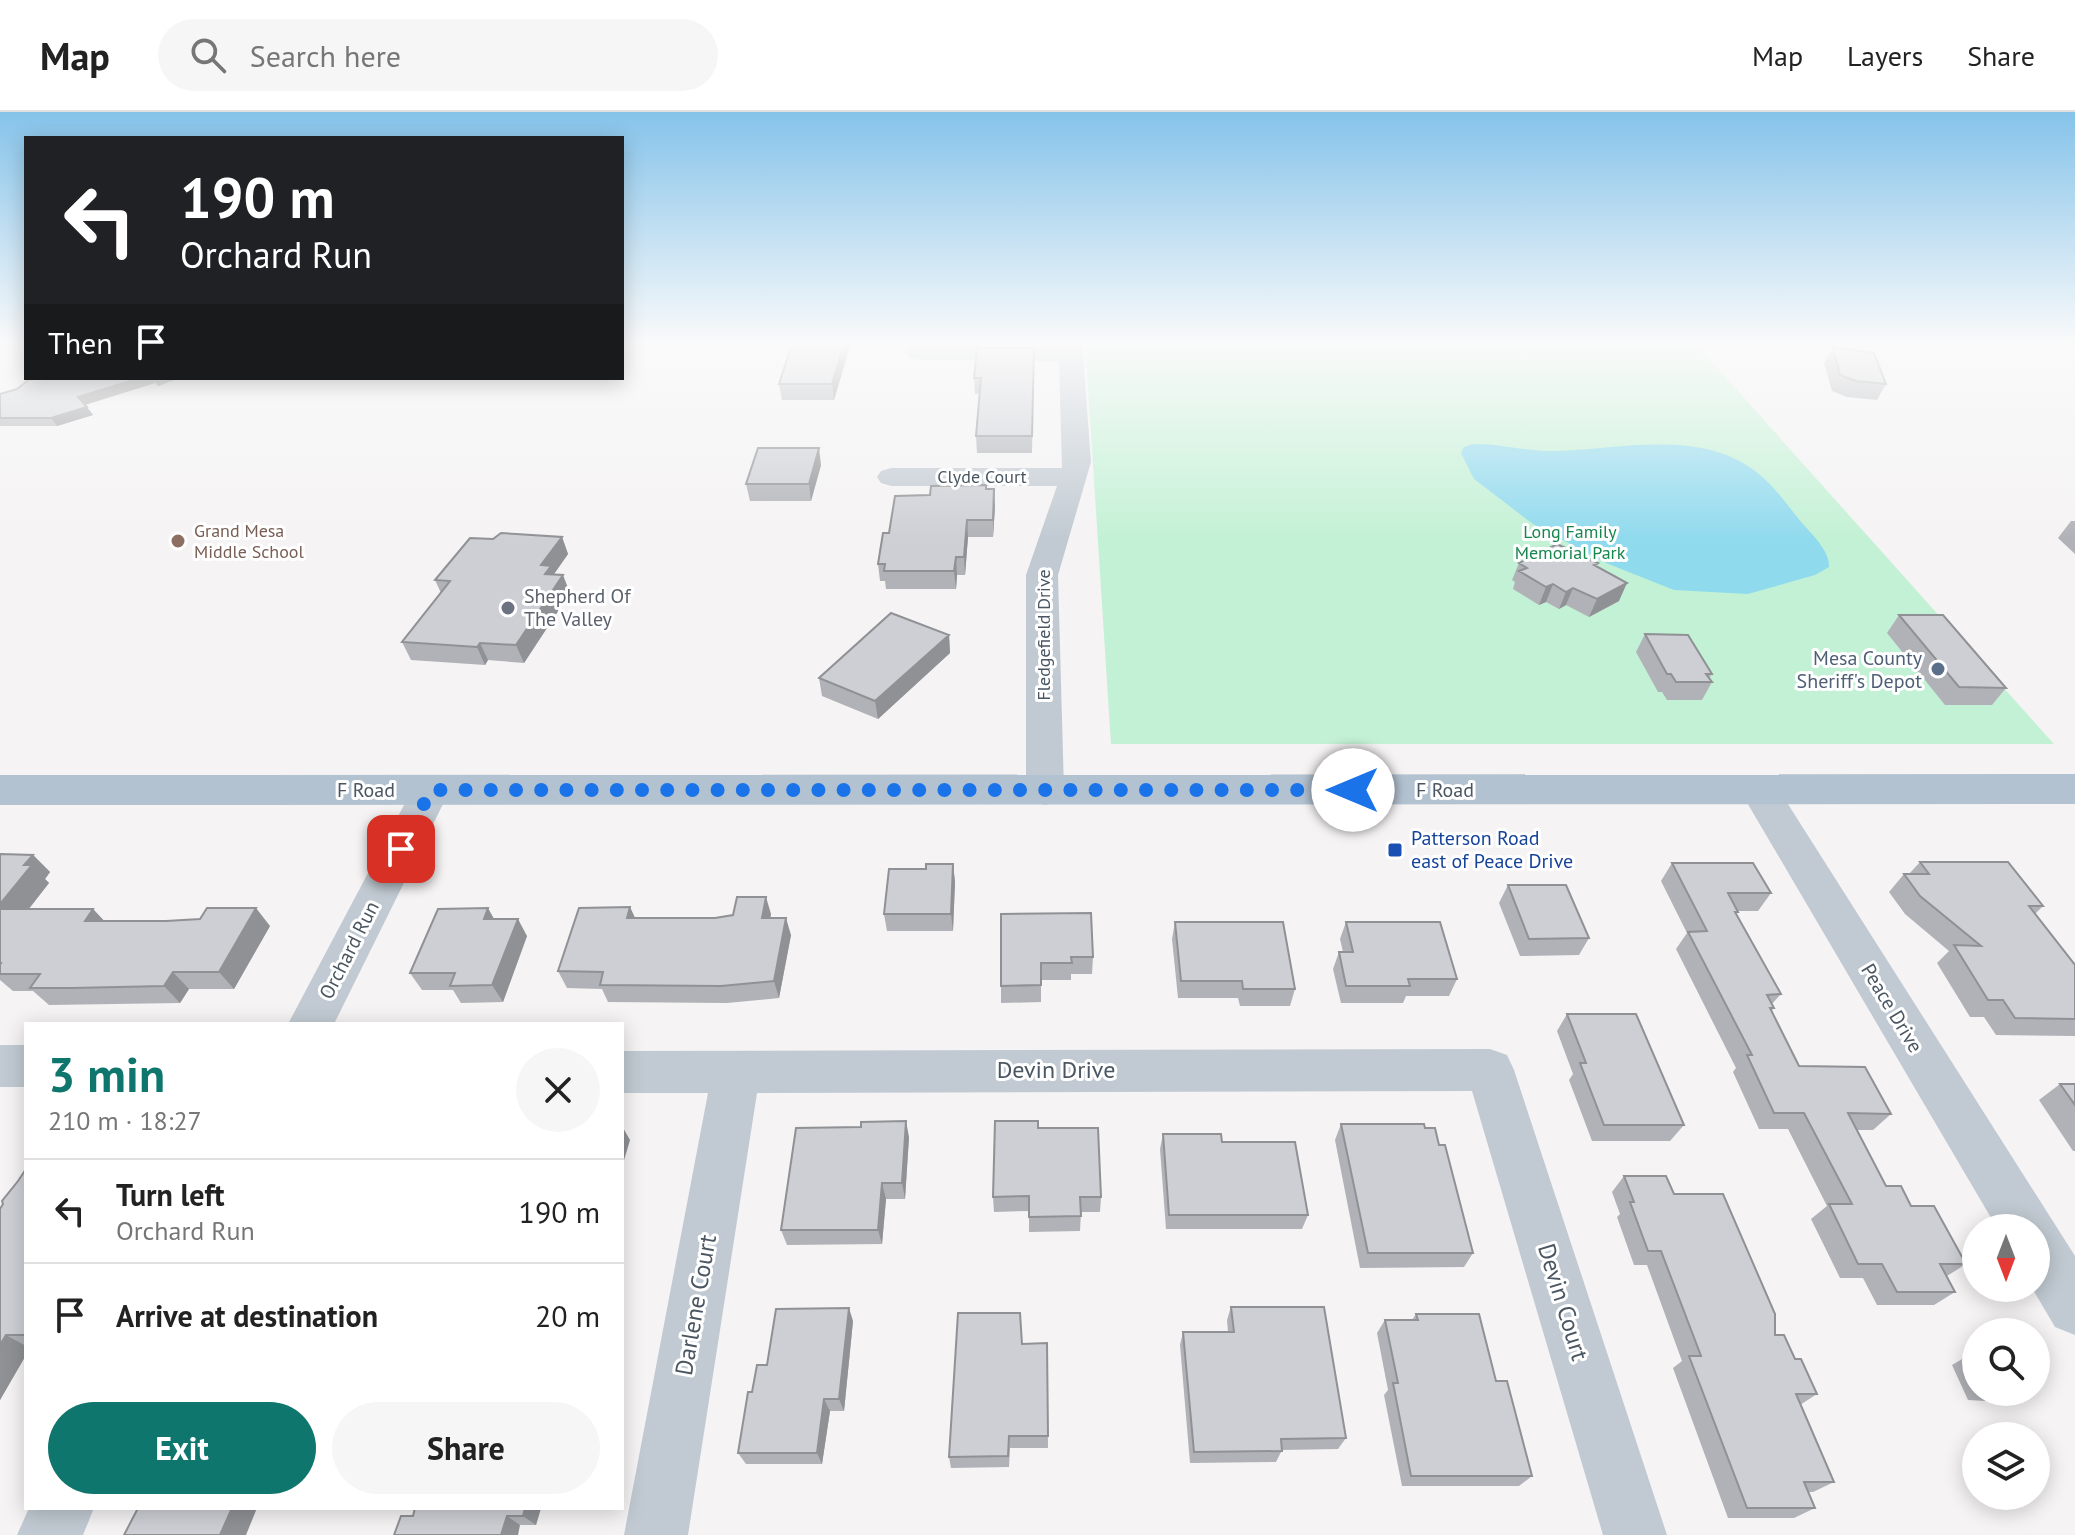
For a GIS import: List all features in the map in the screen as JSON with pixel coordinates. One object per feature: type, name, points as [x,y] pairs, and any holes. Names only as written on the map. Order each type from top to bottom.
[{"type":"main road","name":"F Road","points":[[0,790],[2075,789]]},
{"type":"street","name":"Fledgefield Drive","points":[[1045,791],[1042,575],[1047,546],[1077,462],[1074,407]]},
{"type":"street","name":"Clyde Court","points":[[891,477],[1074,477]]},
{"type":"street","name":"Peace Drive","points":[[1758,789],[2018,1214]]},
{"type":"street","name":"Orchard Run","points":[[312,1022],[431,790]]},
{"type":"street","points":[[0,1066],[24,1066]]},
{"type":"street","name":"Devin Drive","points":[[624,1072],[1490,1070]]},
{"type":"street","name":"Devin Court","points":[[1490,1070],[1635,1535]]},
{"type":"street","name":"Darlene Court","points":[[656,1535],[736,1074]]},
{"type":"street","points":[[2050,1266],[2075,1307]]},
{"type":"street","points":[[49,1535],[62,1510]]},
{"type":"green space","name":"Long Family Memorial Park","points":[[1089,407],[1752,407],[2054,744],[1111,744]]},
{"type":"water","points":[[1473,444],[1547,451],[1663,445],[1714,451],[1738,460],[1771,486],[1819,543],[1829,567],[1815,575],[1748,594],[1674,590],[1606,563],[1533,524],[1474,479],[1461,453],[1464,447]]},
{"type":"building","points":[[0,407],[86,407],[51,418],[0,418]]},
{"type":"building","points":[[978,407],[1033,407],[1032,436],[976,436]]},
{"type":"building","points":[[758,448],[819,448],[809,484],[746,484]]},
{"type":"building","points":[[986,485],[986,489],[994,489],[993,520],[967,520],[964,557],[956,557],[954,571],[884,571],[885,564],[878,564],[883,533],[889,533],[895,496],[930,495],[931,486]]},
{"type":"building","name":"Shepherd Of The Valley","points":[[501,533],[562,537],[541,565],[551,566],[545,574],[563,575],[516,645],[480,643],[477,647],[402,642],[450,581],[435,580],[470,538],[493,539]]},
{"type":"building","points":[[1557,544],[1598,563],[1594,565],[1627,583],[1597,599],[1573,588],[1566,592],[1553,584],[1546,587],[1519,571],[1527,568],[1519,563]]},
{"type":"building","points":[[891,613],[949,635],[875,701],[819,678]]},
{"type":"building","points":[[1899,615],[1943,615],[2006,688],[1959,687]]},
{"type":"building","points":[[1645,634],[1688,635],[1712,674],[1706,674],[1712,682],[1676,682],[1671,674],[1667,674]]},
{"type":"building","points":[[0,854],[33,855],[24,865],[32,865],[0,904]]},
{"type":"building","points":[[1920,862],[2008,862],[2043,906],[2029,906],[2075,965],[2075,1019],[2015,1018],[2003,1000],[1988,1000],[1954,945],[1981,946],[1920,896],[1904,874],[1929,874]]},
{"type":"building","points":[[1672,863],[1753,863],[1771,893],[1728,893],[1738,912],[1735,912],[1781,994],[1767,995],[1774,1008],[1770,1008],[1799,1066],[1865,1067],[1891,1114],[1848,1113],[1886,1186],[1901,1186],[1911,1206],[1934,1206],[1962,1257],[1962,1264],[1940,1264],[1955,1292],[1897,1292],[1882,1264],[1858,1264],[1829,1204],[1852,1204],[1804,1113],[1774,1113],[1747,1055],[1752,1055],[1688,932],[1707,931]]},
{"type":"building","points":[[926,864],[953,864],[951,914],[884,914],[889,869],[926,869]]},
{"type":"building","points":[[1508,885],[1566,885],[1589,938],[1529,939]]},
{"type":"building","points":[[737,897],[766,897],[762,918],[786,918],[774,981],[721,986],[600,985],[603,972],[558,971],[579,908],[630,907],[627,918],[715,918],[733,915]]},
{"type":"building","points":[[207,908],[256,908],[219,972],[173,972],[164,986],[72,988],[30,988],[40,974],[0,974],[0,909],[93,909],[85,921],[166,921],[200,919]]},
{"type":"building","points":[[488,908],[484,919],[518,919],[492,985],[450,986],[455,973],[410,973],[438,909]]},
{"type":"building","points":[[1091,913],[1093,957],[1071,957],[1072,963],[1041,963],[1041,985],[1001,986],[1001,914]]},
{"type":"building","points":[[1175,922],[1283,922],[1295,989],[1243,989],[1242,981],[1181,981]]},
{"type":"building","points":[[1346,922],[1440,922],[1457,979],[1408,979],[1410,986],[1346,986],[1339,952],[1353,952]]},
{"type":"building","points":[[1567,1014],[1636,1014],[1684,1125],[1604,1125],[1580,1063],[1586,1063]]},
{"type":"building","points":[[2060,1084],[2075,1084],[2075,1105]]},
{"type":"building","points":[[906,1121],[902,1183],[882,1183],[878,1230],[781,1230],[796,1128],[861,1127],[861,1122]]},
{"type":"building","points":[[995,1121],[1038,1121],[1038,1128],[1098,1128],[1101,1197],[1080,1197],[1081,1216],[1029,1217],[1029,1196],[993,1197]]},
{"type":"building","points":[[1341,1124],[1424,1124],[1425,1128],[1435,1128],[1439,1145],[1445,1145],[1473,1253],[1368,1253]]},
{"type":"building","points":[[1163,1134],[1221,1134],[1222,1142],[1295,1142],[1308,1215],[1169,1215]]},
{"type":"building","points":[[24,1172],[24,1335],[6,1335],[0,1345],[0,1209],[2,1201]]},
{"type":"building","points":[[1624,1176],[1666,1176],[1674,1194],[1723,1194],[1775,1314],[1775,1335],[1784,1335],[1795,1359],[1801,1359],[1817,1394],[1796,1394],[1834,1482],[1804,1482],[1815,1508],[1747,1508],[1689,1356],[1701,1356],[1661,1251],[1648,1251]]},
{"type":"building","points":[[1231,1307],[1324,1307],[1346,1438],[1281,1439],[1282,1451],[1194,1452],[1183,1332],[1234,1332]]},
{"type":"building","points":[[849,1308],[839,1399],[824,1399],[817,1453],[738,1453],[748,1392],[752,1392],[757,1365],[767,1365],[776,1309]]},
{"type":"building","points":[[958,1313],[1020,1313],[1022,1344],[1047,1343],[1048,1436],[1009,1436],[1008,1456],[949,1457]]},
{"type":"building","points":[[1416,1314],[1479,1314],[1496,1381],[1507,1381],[1532,1476],[1411,1476],[1393,1383],[1398,1383],[1385,1320],[1418,1320]]},
{"type":"building","points":[[137,1510],[231,1510],[220,1535],[124,1535]]},
{"type":"building","points":[[414,1510],[524,1510],[523,1516],[507,1516],[501,1535],[394,1535],[401,1516],[413,1516]]},
{"type":"place","name":"Grand Mesa Middle School","points":[[178,541]]},
{"type":"place","name":"Shepherd Of The Valley","points":[[508,608]]},
{"type":"place","name":"Mesa County Sheriff's Depot","points":[[1938,669]]},
{"type":"place","name":"Patterson Road east of Peace Drive","points":[[1395,850]]},
{"type":"route","points":[[401,849],[431,790],[1353,790]]}]
